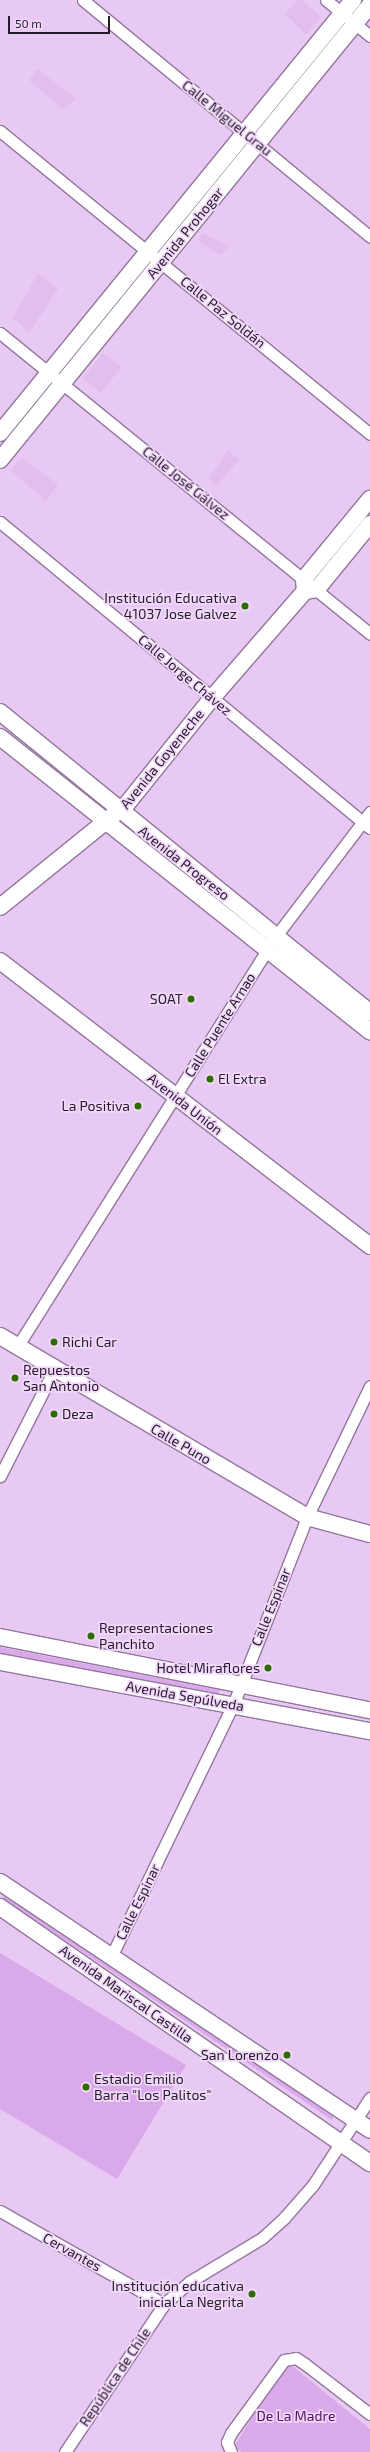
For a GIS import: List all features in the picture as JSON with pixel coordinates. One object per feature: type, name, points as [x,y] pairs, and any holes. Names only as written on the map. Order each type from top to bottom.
[{"type":"street","name":"Calle Miguel Grau","points":[[82,0],[370,237]]},
{"type":"street","points":[[326,0],[370,36]]},
{"type":"street","name":"Avenida Prohogar","points":[[0,433],[51,373],[147,251],[246,134],[353,0]]},
{"type":"street","name":"Avenida Prohogar","points":[[0,460],[370,5]]},
{"type":"street","name":"Calle Paz Soldán","points":[[0,132],[370,434]]},
{"type":"street","name":"Calle José Gálvez","points":[[0,333],[51,373],[309,586],[370,634]]},
{"type":"street","name":"Avenida Goyeneche","points":[[309,586],[370,498]]},
{"type":"street","name":"Calle Jorge Chávez","points":[[0,522],[366,825]]},
{"type":"street","name":"Avenida Goyeneche","points":[[0,907],[118,812],[212,698],[309,586],[370,524]]},
{"type":"street","name":"Avenida Progreso","points":[[0,712],[272,943],[370,1031]]},
{"type":"street","name":"Avenida Progreso","points":[[0,737],[104,823],[370,1013]]},
{"type":"street","name":"Calle Puente Arnao","points":[[17,1347],[272,943],[366,825],[370,812]]},
{"type":"street","name":"Avenida Unión","points":[[0,961],[370,1246]]},
{"type":"street","name":"Calle Puno","points":[[0,1336],[54,1370],[307,1517],[370,1534]]},
{"type":"street","points":[[0,1476],[54,1370]]},
{"type":"street","name":"Calle Espinar","points":[[111,1957],[233,1705],[307,1517],[370,1386]]},
{"type":"street","name":"Avenida Sepúlveda","points":[[0,1638],[240,1686],[370,1710]]},
{"type":"street","name":"Avenida Sepúlveda","points":[[0,1662],[370,1731]]},
{"type":"street","name":"Avenida Mariscal Castilla","points":[[2,1888],[111,1957],[370,2130]]},
{"type":"street","name":"Avenida Mariscal Castilla","points":[[0,1907],[370,2163]]},
{"type":"street","name":"República de Chile","points":[[65,2452],[164,2304],[189,2282],[262,2238],[302,2199],[342,2143],[370,2098]]},
{"type":"street","name":"Cervantes","points":[[2,2214],[164,2304]]},
{"type":"street","points":[[230,2452],[227,2442],[231,2433],[284,2360],[296,2358],[370,2414]]},
{"type":"shaded area","points":[[297,0],[302,0],[321,17],[306,35],[285,14]]},
{"type":"shaded area","points":[[37,69],[76,99],[62,109],[29,80]]},
{"type":"shaded area","points":[[202,233],[229,246],[220,255],[198,241]]},
{"type":"shaded area","points":[[38,273],[58,289],[29,333],[13,318]]},
{"type":"shaded area","points":[[103,353],[121,367],[101,393],[83,379]]},
{"type":"shaded area","points":[[228,450],[239,460],[216,486],[209,478]]},
{"type":"shaded area","points":[[22,458],[58,485],[46,501],[10,470]]},
{"type":"green space","points":[[0,1647],[220,1690],[214,1701],[0,1657]]},
{"type":"green space","points":[[6,1893],[335,2115],[332,2120],[3,1898]]},
{"type":"green space","name":"Estadio Emilio Barra \"Los Palitos\"","points":[[0,1953],[186,2065],[117,2179],[0,2109]]},
{"type":"green space","name":"De La Madre","points":[[290,2364],[370,2429],[370,2452],[242,2452],[234,2447],[283,2366]]},
{"type":"place","name":"Institución Educativa 41037 Jose Galvez","points":[[245,606]]},
{"type":"place","name":"SOAT","points":[[191,999]]},
{"type":"place","name":"El Extra","points":[[210,1079]]},
{"type":"place","name":"La Positiva","points":[[138,1106]]},
{"type":"place","name":"Richi Car","points":[[54,1342]]},
{"type":"place","name":"Repuestos San Antonio","points":[[15,1378]]},
{"type":"place","name":"Deza","points":[[54,1414]]},
{"type":"place","name":"Representaciones Panchito","points":[[91,1636]]},
{"type":"place","name":"Hotel Miraflores","points":[[268,1668]]},
{"type":"place","name":"San Lorenzo","points":[[287,2055]]},
{"type":"place","name":"Estadio Emilio Barra \"Los Palitos\"","points":[[86,2087]]},
{"type":"place","name":"Institución educativa inicial La Negrita","points":[[252,2294]]}]
